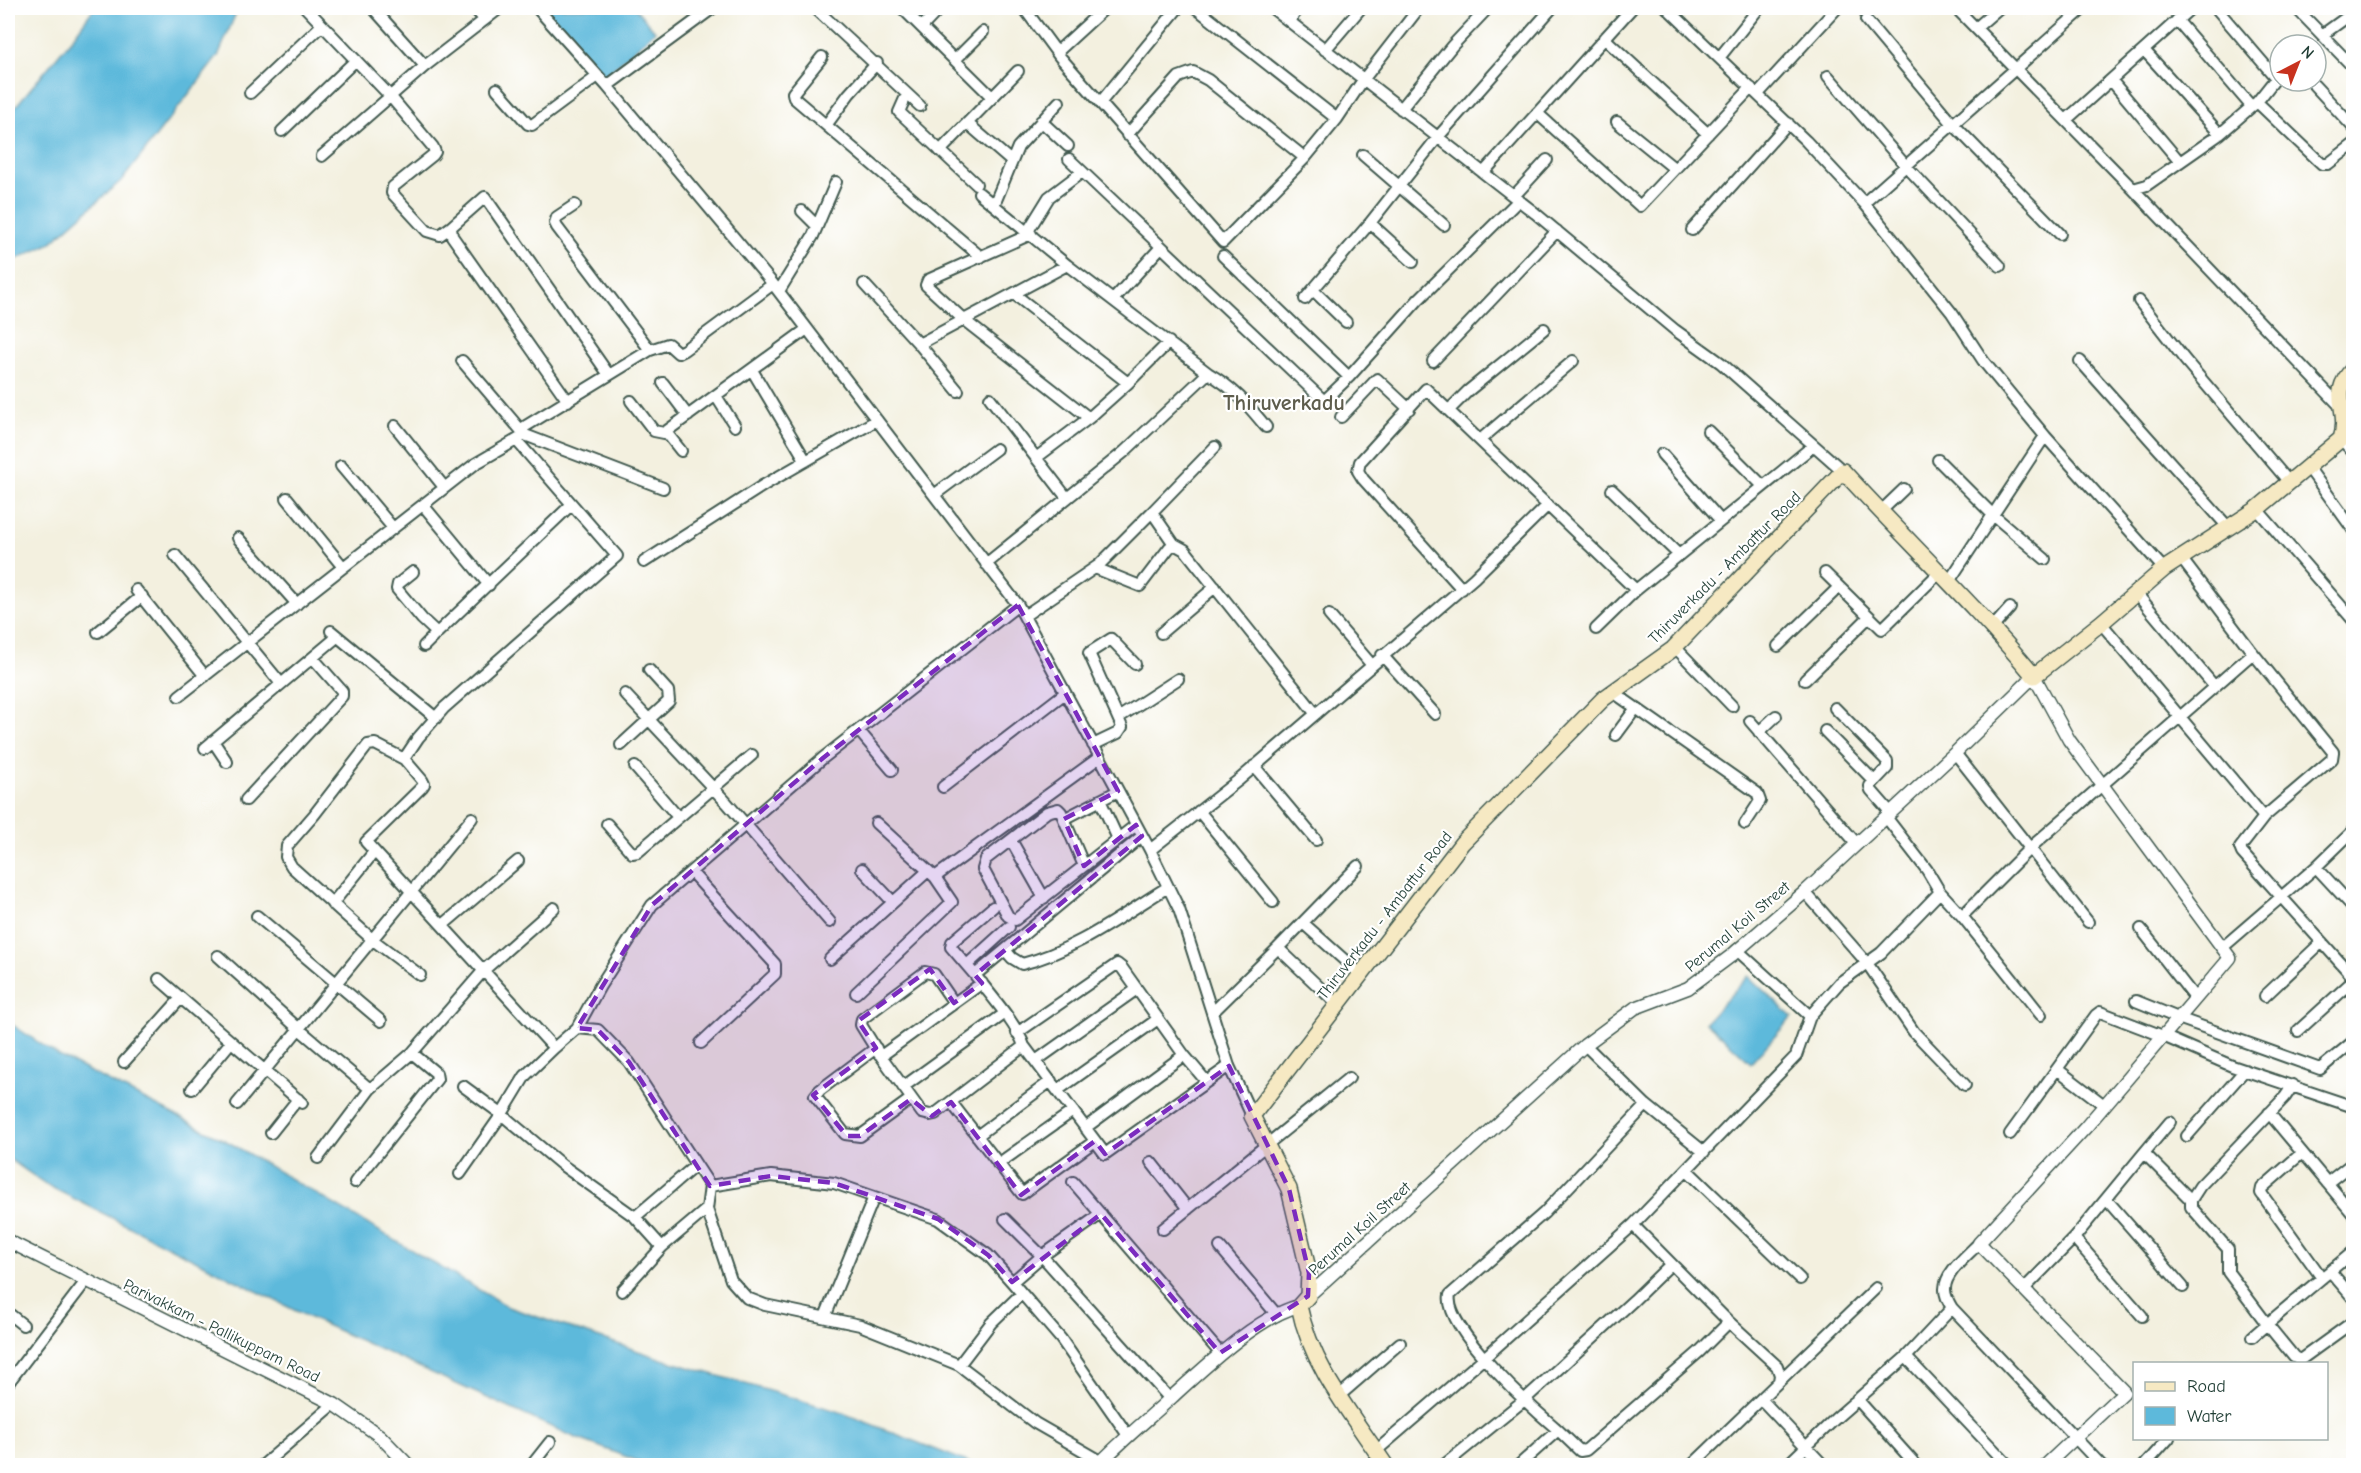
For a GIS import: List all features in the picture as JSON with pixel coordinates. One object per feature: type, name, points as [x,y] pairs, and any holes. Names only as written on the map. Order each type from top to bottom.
[{"type":"main road","points":[[1843,471],[1943,578],[1993,627],[2034,676],[2164,569],[2257,509],[2341,439],[2345,421],[2340,396],[2341,384],[2354,368]]},
{"type":"main road","name":"Thiruverkadu - Ambattur Road","points":[[1252,1116],[1462,843],[1603,699],[1676,646],[1843,471]]},
{"type":"main road","points":[[1252,1116],[1289,1189],[1309,1273],[1304,1301],[1304,1330],[1315,1356],[1339,1396],[1386,1466]]},
{"type":"street","points":[[306,8],[390,96],[435,152],[392,189],[392,194],[430,233],[440,235],[485,197],[609,375]]},
{"type":"street","points":[[373,8],[425,66]]},
{"type":"street","points":[[474,8],[484,19]]},
{"type":"street","points":[[322,156],[425,66],[500,8]]},
{"type":"street","points":[[537,8],[607,86],[776,288],[1018,605],[1150,850],[1179,909],[1229,1066],[1252,1116]]},
{"type":"street","points":[[607,86],[713,8]]},
{"type":"street","points":[[815,8],[877,63],[920,106]]},
{"type":"street","points":[[902,8],[992,97]]},
{"type":"street","points":[[922,27],[940,8]]},
{"type":"street","points":[[1057,52],[1105,8]]},
{"type":"street","points":[[1100,103],[1178,8]]},
{"type":"street","points":[[1196,8],[1337,119]]},
{"type":"street","points":[[1272,8],[1484,172],[1675,330],[1720,363],[1843,471]]},
{"type":"street","points":[[1289,21],[1299,8]]},
{"type":"street","points":[[1325,50],[1361,8]]},
{"type":"street","points":[[1030,10],[1057,52],[1222,242],[1305,158],[1337,119],[1363,80],[1419,8]]},
{"type":"street","points":[[1401,109],[1452,46],[1488,8]]},
{"type":"street","points":[[1305,299],[1370,223],[1438,137],[1552,8]]},
{"type":"street","points":[[1484,172],[1632,8]]},
{"type":"street","points":[[1667,8],[1788,123],[1864,204],[1952,313],[1984,362],[2045,436],[2164,569]]},
{"type":"street","points":[[1719,58],[1759,8]]},
{"type":"street","points":[[1537,113],[1640,206],[1708,134],[1755,91],[1836,8]]},
{"type":"street","points":[[1956,8],[2133,189],[2343,410]]},
{"type":"street","points":[[1976,28],[1999,8]]},
{"type":"street","points":[[1864,204],[2084,8]]},
{"type":"street","points":[[2066,120],[2191,8]]},
{"type":"street","points":[[2216,8],[2268,65]]},
{"type":"street","points":[[2296,8],[2320,33]]},
{"type":"street","points":[[2325,33],[2354,12]]},
{"type":"street","points":[[1866,20],[1953,124],[2060,234]]},
{"type":"street","points":[[2177,20],[2254,104],[2325,165],[2354,144]]},
{"type":"street","points":[[250,93],[322,25]]},
{"type":"street","points":[[955,60],[983,32]]},
{"type":"street","points":[[1604,38],[1708,134]]},
{"type":"street","points":[[2328,41],[2354,68]]},
{"type":"street","points":[[2144,50],[2220,134]]},
{"type":"street","points":[[822,57],[793,95],[796,101],[827,124],[981,257]]},
{"type":"street","points":[[282,131],[356,60]]},
{"type":"street","points":[[827,124],[849,94],[877,63]]},
{"type":"street","points":[[940,151],[1018,70]]},
{"type":"street","points":[[1127,135],[1179,77],[1193,72],[1208,80],[1305,158]]},
{"type":"street","points":[[497,89],[528,124],[532,125],[598,76]]},
{"type":"street","points":[[1828,76],[1906,166],[2000,266]]},
{"type":"street","points":[[2111,80],[2180,162]]},
{"type":"street","points":[[2133,189],[2147,185],[2220,134],[2254,104],[2268,88]]},
{"type":"street","points":[[2321,93],[2354,128]]},
{"type":"street","points":[[907,94],[899,112],[994,204],[1067,265],[1208,373],[1226,383],[1242,397],[1266,427]]},
{"type":"street","points":[[994,204],[1018,147],[1059,102]]},
{"type":"street","points":[[1041,121],[1068,146]]},
{"type":"street","points":[[1617,122],[1675,169]]},
{"type":"street","points":[[967,123],[1012,162]]},
{"type":"street","points":[[1692,230],[1788,123]]},
{"type":"street","points":[[1363,155],[1444,225]]},
{"type":"street","points":[[1069,159],[1322,401],[1325,401],[1348,377],[1516,198],[1547,160]]},
{"type":"street","points":[[1082,172],[1049,196],[1030,233],[926,282],[928,288],[964,320],[1089,418]]},
{"type":"street","points":[[179,696],[475,464],[568,401],[650,350],[668,344],[678,353],[776,288],[795,267],[837,182]]},
{"type":"street","points":[[575,205],[557,217],[557,227],[650,350]]},
{"type":"street","points":[[802,212],[817,226]]},
{"type":"street","points":[[1370,223],[1413,262]]},
{"type":"street","points":[[451,227],[452,236],[568,401]]},
{"type":"street","points":[[1433,361],[1557,231]]},
{"type":"street","points":[[1113,300],[1161,247]]},
{"type":"street","points":[[1222,256],[1348,377]]},
{"type":"street","points":[[919,344],[1067,265]]},
{"type":"street","points":[[864,284],[958,391]]},
{"type":"street","points":[[1313,290],[1346,322]]},
{"type":"street","points":[[1014,294],[1128,383]]},
{"type":"street","points":[[2139,301],[2289,482]]},
{"type":"street","points":[[631,401],[654,430],[660,434],[666,432],[807,329]]},
{"type":"street","points":[[1449,410],[1468,391],[1544,329]]},
{"type":"street","points":[[1036,458],[1089,418],[1169,342]]},
{"type":"street","points":[[404,759],[418,738],[436,718],[617,556],[571,505],[521,435],[462,361]]},
{"type":"street","points":[[1480,440],[1573,361]]},
{"type":"street","points":[[2080,361],[2228,527]]},
{"type":"street","points":[[752,370],[806,461]]},
{"type":"street","points":[[986,564],[1124,452],[1208,373]]},
{"type":"street","points":[[1341,417],[1377,379],[1409,409]]},
{"type":"street","points":[[663,383],[688,416]]},
{"type":"street","points":[[1462,589],[1358,471],[1360,462],[1426,389],[1636,590]]},
{"type":"street","points":[[716,396],[735,426]]},
{"type":"street","points":[[990,398],[1067,498]]},
{"type":"street","points":[[644,562],[750,494],[877,420]]},
{"type":"street","points":[[395,426],[444,487]]},
{"type":"street","points":[[1708,431],[1763,486]]},
{"type":"street","points":[[666,432],[681,451]]},
{"type":"street","points":[[521,435],[663,488]]},
{"type":"street","points":[[1825,573],[1880,628],[1884,628],[1943,578],[1993,515],[2045,436]]},
{"type":"street","points":[[2341,439],[2354,453]]},
{"type":"street","points":[[1596,629],[1636,590],[1813,446]]},
{"type":"street","points":[[1024,616],[1095,567],[1215,447]]},
{"type":"street","points":[[934,495],[996,449]]},
{"type":"street","points":[[1662,454],[1721,521]]},
{"type":"street","points":[[1938,460],[1993,515],[2045,559]]},
{"type":"street","points":[[341,466],[393,528]]},
{"type":"street","points":[[2308,466],[2354,531]]},
{"type":"street","points":[[1880,512],[1904,489]]},
{"type":"street","points":[[1612,490],[1679,555]]},
{"type":"street","points":[[287,498],[344,567]]},
{"type":"street","points":[[423,505],[489,585]]},
{"type":"street","points":[[423,646],[571,505]]},
{"type":"street","points":[[1150,850],[1254,766],[1371,664],[1462,589],[1548,505]]},
{"type":"street","points":[[2257,509],[2354,621]]},
{"type":"street","points":[[1152,512],[1174,544],[1189,554],[1315,713]]},
{"type":"street","points":[[238,538],[297,603]]},
{"type":"street","points":[[1095,567],[1140,586],[1165,552],[1174,544]]},
{"type":"street","points":[[175,555],[278,680]]},
{"type":"street","points":[[2181,558],[2334,755],[2264,817],[2240,850],[2354,979],[2298,1031]]},
{"type":"street","points":[[413,572],[398,584],[397,589],[422,620],[437,633]]},
{"type":"street","points":[[1161,633],[1215,587]]},
{"type":"street","points":[[1778,646],[1839,587]]},
{"type":"street","points":[[98,632],[139,593],[205,676]]},
{"type":"street","points":[[2136,593],[2214,686]]},
{"type":"street","points":[[460,1174],[502,1114],[525,1076],[577,1028],[600,986],[652,905],[859,730],[1018,605]]},
{"type":"street","points":[[1993,627],[2010,608]]},
{"type":"street","points":[[1329,615],[1371,664]]},
{"type":"street","points":[[1805,680],[1869,617]]},
{"type":"street","points":[[2101,623],[2143,670],[2264,817]]},
{"type":"street","points":[[227,762],[209,745],[313,658],[334,634],[436,718]]},
{"type":"street","points":[[1093,746],[1120,732],[1122,727],[1089,654],[1111,639],[1135,664]]},
{"type":"street","points":[[1676,646],[1732,705]]},
{"type":"street","points":[[1962,916],[2030,848],[2104,786],[2179,716],[2253,653]]},
{"type":"street","points":[[1382,655],[1435,714]]},
{"type":"street","points":[[246,800],[342,696],[342,691],[313,658]]},
{"type":"street","points":[[621,745],[669,701],[668,691],[650,670]]},
{"type":"street","points":[[2034,676],[2069,740],[2230,958],[2104,1105],[1949,1276],[1946,1284],[1946,1296],[1952,1308],[2102,1466]]},
{"type":"street","name":"Perumal Koil Street","points":[[1099,1463],[1127,1434],[1170,1399],[1220,1353],[1286,1309],[1304,1301],[1585,1045],[1635,1008],[1688,988],[1737,950],[1805,892],[1955,753],[2034,676]]},
{"type":"street","points":[[1118,718],[1178,679]]},
{"type":"street","points":[[1613,692],[1757,793],[1760,801],[1745,824]]},
{"type":"street","points":[[943,787],[1065,693]]},
{"type":"street","points":[[625,694],[830,922]]},
{"type":"street","points":[[1616,735],[1636,708]]},
{"type":"street","points":[[1834,708],[1887,761],[1887,768],[1874,781],[1871,790],[1940,892],[2041,1015]]},
{"type":"street","points":[[1760,732],[1776,716]]},
{"type":"street","points":[[1750,721],[1857,844]]},
{"type":"street","points":[[859,730],[892,770]]},
{"type":"street","points":[[1825,731],[1874,781]]},
{"type":"street","points":[[420,975],[373,940],[332,904],[292,867],[286,857],[287,846],[368,745],[375,744],[404,759],[424,784],[366,842],[554,1048]]},
{"type":"street","points":[[1955,753],[2088,922]]},
{"type":"street","points":[[607,824],[632,853],[635,853],[752,755]]},
{"type":"street","points":[[830,959],[894,902],[1100,757]]},
{"type":"street","points":[[1254,766],[1316,840]]},
{"type":"street","points":[[635,767],[678,817]]},
{"type":"street","points":[[1064,819],[1118,791]]},
{"type":"street","points":[[1100,800],[1118,839]]},
{"type":"street","points":[[1084,866],[1058,809],[1052,810],[986,859],[983,869],[1008,916],[1015,920],[1044,898],[1136,825]]},
{"type":"street","points":[[1198,811],[1273,902]]},
{"type":"street","points":[[237,1104],[472,818]]},
{"type":"street","points":[[856,993],[952,902],[951,897],[932,874],[876,823]]},
{"type":"street","points":[[911,1099],[860,1136],[850,1136],[845,1134],[815,1096],[820,1090],[954,1004],[1005,950],[1142,836]]},
{"type":"street","points":[[2222,948],[2351,837]]},
{"type":"street","points":[[1011,840],[1044,898]]},
{"type":"street","points":[[332,904],[374,852]]},
{"type":"street","points":[[443,925],[518,861]]},
{"type":"street","points":[[1212,1013],[1358,866]]},
{"type":"street","points":[[2316,867],[2354,908]]},
{"type":"street","points":[[862,869],[894,902]]},
{"type":"street","points":[[691,872],[775,964],[777,969],[775,974],[701,1043]]},
{"type":"street","points":[[1005,950],[1022,964],[1036,960],[1068,947],[1168,887]]},
{"type":"street","points":[[1805,892],[1867,963],[1914,1032],[1965,1085]]},
{"type":"street","points":[[1376,1451],[1633,1225],[1796,1056],[1810,1016],[1839,983],[1881,953],[1940,892]]},
{"type":"street","points":[[993,907],[952,942],[951,947],[967,964],[1004,1014],[1024,1046],[1037,1060],[1105,1154],[1229,1066]]},
{"type":"street","points":[[318,1158],[370,1089],[412,1053],[484,970],[554,908]]},
{"type":"street","points":[[257,916],[381,1021]]},
{"type":"street","points":[[1303,923],[1360,974]]},
{"type":"street","points":[[967,964],[1009,927]]},
{"type":"street","points":[[2141,929],[2195,998]]},
{"type":"street","points":[[2265,996],[2322,942]]},
{"type":"street","points":[[1278,948],[1337,1004]]},
{"type":"street","points":[[1737,950],[1810,1016]]},
{"type":"street","points":[[218,956],[370,1089]]},
{"type":"street","points":[[1017,1033],[1117,964],[1206,1081]]},
{"type":"street","points":[[954,1004],[934,974],[925,972],[862,1019],[861,1025],[922,1113],[935,1114],[1024,1046]]},
{"type":"street","points":[[159,979],[300,1101],[271,1133]]},
{"type":"street","points":[[1037,1060],[1137,989]]},
{"type":"street","points":[[124,1062],[182,998]]},
{"type":"street","points":[[2136,1001],[2320,1069],[2354,1041]]},
{"type":"street","points":[[2010,1134],[2100,1012],[2245,1070],[2354,1107]]},
{"type":"street","points":[[903,1087],[1004,1014]]},
{"type":"street","points":[[977,1136],[1158,1019]]},
{"type":"street","points":[[577,1028],[598,1030],[629,1062],[710,1185],[707,1209],[731,1280],[747,1298],[765,1305],[860,1325],[959,1365],[1035,1423],[1099,1463]]},
{"type":"street","points":[[192,1089],[231,1042]]},
{"type":"street","points":[[1585,1045],[1646,1105],[1704,1152]]},
{"type":"street","points":[[355,1182],[437,1079],[436,1073],[412,1053]]},
{"type":"street","points":[[1085,1128],[1184,1055]]},
{"type":"street","points":[[2057,1069],[2104,1105]]},
{"type":"street","points":[[2187,1136],[2245,1070]]},
{"type":"street","points":[[1163,1229],[1349,1078]]},
{"type":"street","points":[[2191,1200],[2200,1186],[2293,1085]]},
{"type":"street","points":[[463,1086],[502,1114],[562,1165],[635,1216],[662,1247]]},
{"type":"street","points":[[951,1102],[1022,1194],[1095,1141]]},
{"type":"street","points":[[1646,1105],[1544,1213],[1450,1295],[1448,1304],[1452,1314],[1484,1358],[1523,1401],[1580,1451],[1586,1450],[1699,1352],[1729,1322]]},
{"type":"street","points":[[998,1164],[1073,1112]]},
{"type":"street","points":[[2269,1113],[2354,1215]]},
{"type":"street","points":[[2024,1289],[2074,1238],[2170,1122]]},
{"type":"street","points":[[2144,1153],[2191,1200],[2194,1212],[2228,1249],[2228,1272],[2294,1357],[2300,1360],[2354,1322]]},
{"type":"street","points":[[2302,1153],[2262,1188],[2261,1193],[2326,1274],[2354,1299]]},
{"type":"street","points":[[1151,1162],[1188,1209]]},
{"type":"street","points":[[2327,1183],[2354,1162]]},
{"type":"street","points":[[635,1216],[696,1165]]},
{"type":"street","points":[[1687,1170],[1800,1279]]},
{"type":"street","points":[[710,1185],[771,1176],[834,1183],[938,1219],[988,1255],[1012,1282],[1061,1339],[1127,1434]]},
{"type":"street","points":[[1074,1182],[1220,1353]]},
{"type":"street","points":[[825,1317],[874,1197]]},
{"type":"street","points":[[2106,1199],[2183,1287]]},
{"type":"street","points":[[622,1291],[662,1247],[707,1209]]},
{"type":"street","points":[[1012,1282],[1042,1256],[1101,1214]]},
{"type":"street","points":[[1005,1219],[1042,1256],[1170,1399]]},
{"type":"street","points":[[1633,1225],[1729,1322],[1777,1366],[1779,1381]]},
{"type":"street","points":[[2074,1238],[2142,1316]]},
{"type":"street","name":"Parivakkam - Pallikuppam Road","points":[[8,1241],[334,1404],[380,1436],[409,1466]]},
{"type":"street","points":[[1979,1243],[2124,1392],[2045,1466]]},
{"type":"street","points":[[1220,1247],[1277,1315]]},
{"type":"street","points":[[2252,1337],[2354,1251]]},
{"type":"street","points":[[1443,1466],[1523,1401],[1671,1264]]},
{"type":"street","points":[[8,1383],[86,1281]]},
{"type":"street","points":[[1691,1466],[1875,1288]]},
{"type":"street","points":[[959,1365],[991,1323],[1021,1294]]},
{"type":"street","points":[[1786,1466],[1805,1446],[1906,1357],[1952,1308]]},
{"type":"street","points":[[8,1313],[22,1325]]},
{"type":"street","points":[[1339,1396],[1400,1342]]},
{"type":"street","points":[[1906,1357],[2009,1466]]},
{"type":"street","points":[[1761,1399],[1824,1466]]},
{"type":"street","points":[[1857,1399],[1917,1466]]},
{"type":"street","points":[[262,1466],[334,1404]]},
{"type":"street","points":[[1518,1466],[1558,1430]]},
{"type":"street","points":[[2144,1466],[2167,1440]]},
{"type":"street","points":[[531,1466],[550,1442]]},
{"type":"highlighted area","points":[[1018,605],[1118,791],[1064,819],[1084,866],[1136,825],[1142,836],[975,975],[982,983],[954,1003],[930,969],[858,1021],[876,1048],[813,1095],[847,1136],[860,1136],[911,1099],[932,1116],[951,1102],[1021,1195],[1095,1141],[1105,1154],[1229,1066],[1289,1189],[1309,1273],[1308,1296],[1220,1353],[1101,1214],[1012,1282],[988,1255],[938,1219],[834,1183],[771,1176],[710,1186],[629,1062],[598,1030],[577,1028],[652,905],[823,758]]},
{"type":"water","points":[[94,8],[238,8],[218,56],[123,179],[49,244],[8,263],[8,113],[71,40]]},
{"type":"water","points":[[544,8],[635,8],[655,31],[604,77]]},
{"type":"water","points":[[1748,976],[1792,1017],[1751,1063],[1706,1022]]},
{"type":"water","points":[[8,1022],[59,1056],[230,1143],[508,1307],[665,1360],[840,1412],[975,1465],[649,1465],[576,1438],[306,1316],[47,1185],[8,1158]]},
{"type":"district","name":"Thiruverkadu","points":[[1284,402]]}]
